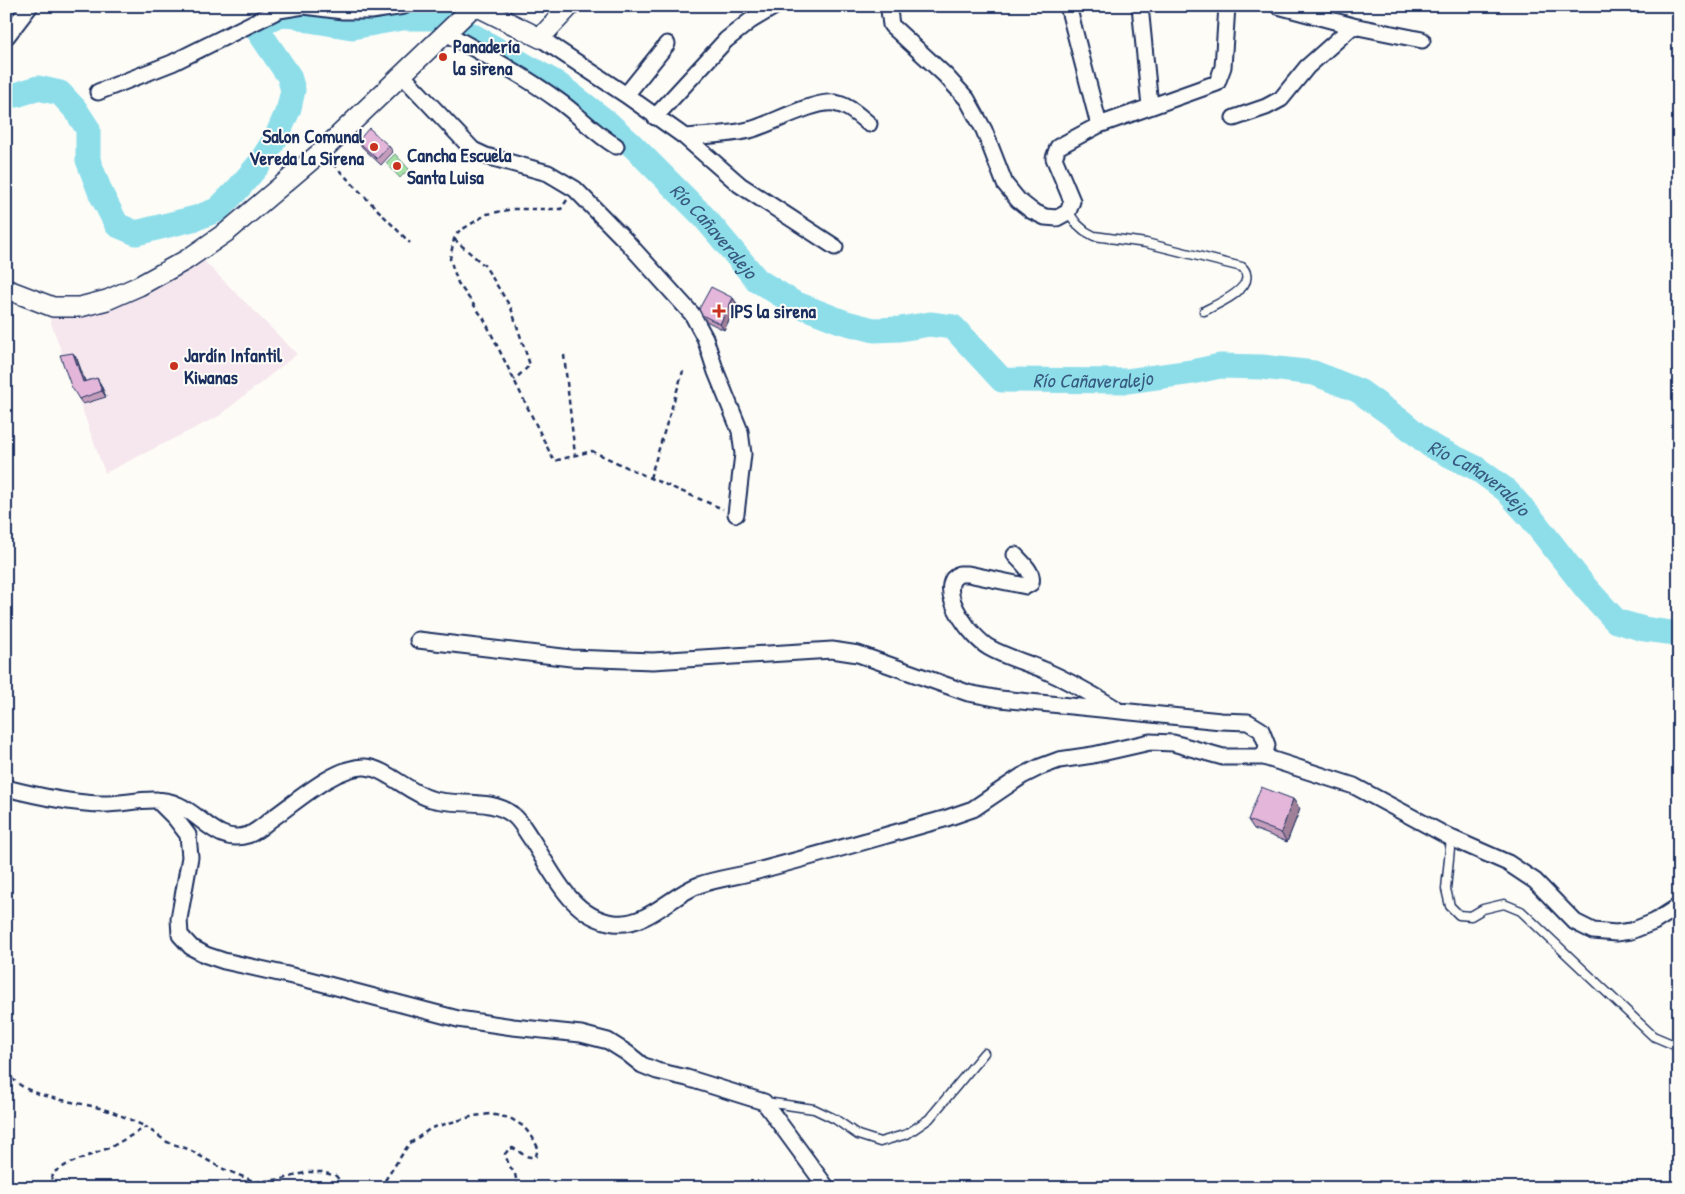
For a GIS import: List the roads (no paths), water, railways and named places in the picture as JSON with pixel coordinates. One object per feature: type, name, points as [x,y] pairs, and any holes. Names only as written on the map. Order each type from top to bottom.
[{"type":"street","points":[[7,36],[30,6]]},
{"type":"street","points":[[98,92],[172,63],[279,10],[304,6],[343,11],[371,11],[404,6]]},
{"type":"street","points":[[540,38],[570,6]]},
{"type":"street","points":[[655,117],[726,40],[750,21],[775,6]]},
{"type":"street","points":[[891,6],[889,10],[891,25],[968,99],[984,130],[1005,184],[1018,200],[1032,211],[1045,217],[1057,218],[1068,212],[1072,201],[1054,158],[1058,147],[1099,124],[1217,83],[1223,67],[1226,6]]},
{"type":"street","points":[[1068,6],[1099,124]]},
{"type":"street","points":[[1140,6],[1150,106]]},
{"type":"street","points":[[1278,6],[1353,26],[1422,40]]},
{"type":"street","points":[[6,289],[53,307],[80,307],[107,300],[139,286],[186,260],[228,230],[321,152],[472,9],[540,38],[685,137],[740,185],[835,247]]},
{"type":"street","points":[[1234,118],[1266,108],[1282,99],[1307,67],[1353,26]]},
{"type":"street","points":[[444,35],[499,63],[559,101],[600,136],[616,146]]},
{"type":"street","points":[[626,95],[667,44]]},
{"type":"street","points":[[402,74],[473,150],[486,156],[548,173],[575,190],[628,242],[692,314],[705,338],[718,379],[740,431],[743,454],[741,485],[736,514]]},
{"type":"street","points":[[685,137],[727,134],[752,129],[816,106],[833,103],[848,107],[869,124]]},
{"type":"street","points":[[1015,555],[1030,572],[1031,583],[1026,586],[968,574],[959,574],[953,579],[951,589],[961,619],[986,646],[1070,682],[1118,710]]},
{"type":"street","points":[[418,640],[571,658],[654,661],[832,650],[858,654],[968,693],[1000,699],[1248,722],[1261,730],[1267,745],[1264,758]]},
{"type":"street","points":[[6,788],[42,797],[94,804],[157,800],[177,804],[214,831],[232,837],[248,834],[263,826],[330,778],[348,769],[368,767],[388,775],[411,791],[432,799],[503,808],[516,816],[563,890],[583,911],[600,920],[616,923],[634,922],[697,886],[944,819],[973,809],[1022,776],[1059,760],[1150,742],[1173,743],[1224,757],[1264,758],[1354,786],[1450,838],[1508,863],[1535,881],[1575,922],[1594,931],[1616,933],[1630,931],[1654,922],[1679,906]]},
{"type":"street","points":[[157,800],[175,818],[188,835],[190,857],[179,918],[180,935],[191,947],[206,955],[224,961],[306,979],[458,1019],[581,1034],[608,1041],[642,1065],[656,1071],[686,1078],[764,1102],[827,1188]]},
{"type":"lane","points":[[1068,212],[1077,224],[1094,236],[1146,243],[1242,267],[1246,274],[1246,281],[1241,290],[1204,311]]},
{"type":"lane","points":[[1450,838],[1446,889],[1450,906],[1459,915],[1471,916],[1483,909],[1504,904],[1520,911],[1653,1036],[1679,1047]]},
{"type":"lane","points":[[764,1102],[814,1109],[835,1119],[858,1134],[880,1142],[907,1134],[929,1119],[984,1053]]},
{"type":"waterway","name":"Río Cañaveralejo","points":[[6,95],[16,95],[38,88],[60,93],[75,109],[88,129],[88,160],[101,194],[117,225],[136,233],[196,218],[217,210],[260,163],[277,136],[289,108],[293,90],[289,76],[259,32],[260,27],[269,19],[282,14],[296,15],[309,20],[352,27],[402,18],[436,18],[454,25],[556,83],[609,124],[704,217],[757,280],[794,303],[843,322],[874,330],[900,329],[930,324],[953,327],[1002,380],[1127,381],[1220,366],[1262,367],[1314,373],[1359,391],[1431,446],[1476,468],[1506,490],[1532,519],[1585,587],[1616,621],[1644,629],[1679,634]]},
{"type":"place","name":"Panadería la sirena","points":[[443,57]]},
{"type":"place","name":"Salon Comunal Vereda La Sirena","points":[[374,147]]},
{"type":"place","name":"Cancha Escuela Santa Luisa","points":[[397,166]]},
{"type":"place","name":"IPS la sirena","points":[[719,311]]},
{"type":"place","name":"Jardín Infantil Kiwanas","points":[[174,366]]}]
